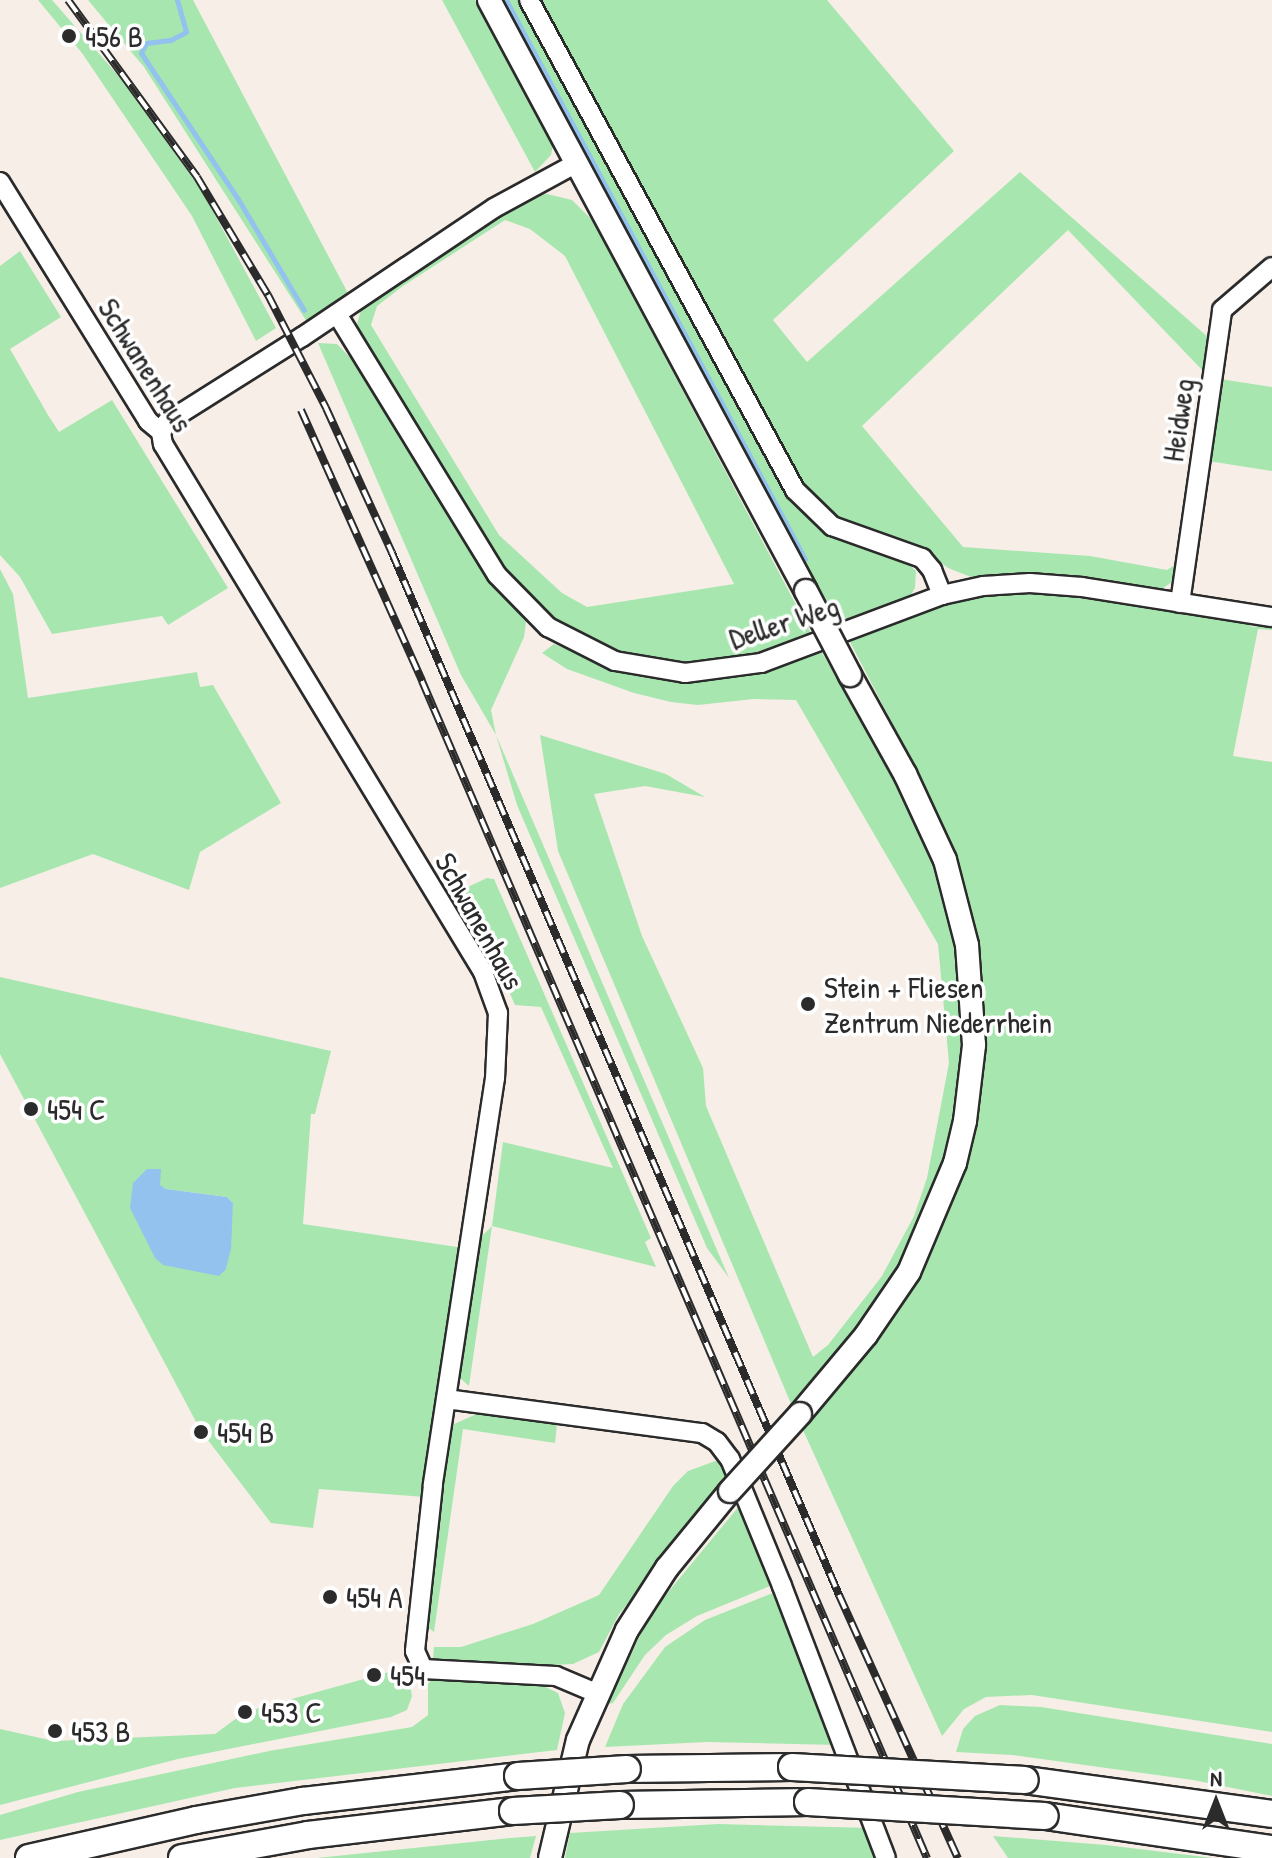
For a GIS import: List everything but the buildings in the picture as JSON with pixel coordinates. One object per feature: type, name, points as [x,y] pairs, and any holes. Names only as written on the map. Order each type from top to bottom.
[{"type":"highway","points":[[29,1858],[196,1820],[303,1801],[518,1776],[627,1769],[792,1767],[1025,1780],[1120,1790],[1272,1814]]},
{"type":"highway","points":[[182,1858],[335,1831],[513,1811],[620,1805],[808,1802],[1045,1816],[1272,1849]]},
{"type":"main road","points":[[489,0],[905,774],[945,860],[967,945],[974,1045],[965,1121],[955,1163],[909,1272],[866,1335],[667,1568],[627,1630],[596,1693],[578,1740],[550,1858]]},
{"type":"street","points":[[529,0],[795,490],[832,526],[922,558],[932,570],[942,595]]},
{"type":"street","points":[[161,432],[167,422],[337,314],[494,208],[577,163]]},
{"type":"street","name":"Schwanenhaus","points":[[0,182],[148,421],[161,432],[163,444],[483,972],[498,1013],[495,1078],[446,1399],[415,1651],[423,1669],[556,1676],[596,1693]]},
{"type":"street","name":"Heidweg","points":[[1180,603],[1222,310],[1272,267]]},
{"type":"street","name":"Deller Weg","points":[[337,314],[497,575],[523,605],[579,646],[615,661],[647,669],[685,673],[724,671],[808,647],[942,595],[983,586],[1030,583],[1082,587],[1272,617]]},
{"type":"street","points":[[446,1399],[691,1431],[717,1442],[730,1459],[782,1586],[886,1858]]},
{"type":"green space","points":[[38,0],[52,0],[130,89],[202,191],[276,328],[256,341],[192,216],[82,53]]},
{"type":"green space","points":[[88,0],[193,0],[350,297],[307,322],[144,67]]},
{"type":"green space","points":[[442,0],[475,0],[553,145],[551,155],[535,172]]},
{"type":"green space","points":[[500,0],[519,0],[794,504],[819,530],[905,561],[916,571],[915,588],[907,601],[842,626],[764,495]]},
{"type":"green space","points":[[537,0],[827,0],[954,151],[773,320],[807,362],[1020,172],[1209,338],[1204,372],[1068,230],[862,426],[963,547],[1090,556],[1167,570],[1176,564],[1173,581],[1159,591],[1029,574],[971,577],[948,568],[922,548],[842,523],[804,491]]},
{"type":"green space","points":[[547,194],[572,200],[593,221],[813,637],[770,653],[694,665],[626,655],[581,636],[548,616],[519,588],[485,544],[363,340],[357,324],[360,313],[372,297],[527,197]],"holes":[[[505,220],[530,229],[565,256],[734,584],[587,607],[562,593],[499,535],[371,325],[377,306]]]},
{"type":"green space","points":[[20,251],[61,317],[10,349],[48,415],[59,432],[112,400],[228,588],[168,625],[162,616],[52,634],[20,577],[0,555],[0,266]]},
{"type":"green space","points":[[318,343],[337,344],[362,370],[484,572],[526,622],[524,637],[491,710],[496,735],[461,675]]},
{"type":"green space","points":[[1220,379],[1272,387],[1272,471],[1208,461]]},
{"type":"green space","points":[[0,569],[13,594],[28,698],[197,672],[200,687],[213,685],[281,803],[200,852],[189,890],[93,854],[0,888]]},
{"type":"green space","points":[[1036,591],[1247,621],[1252,627],[1272,624],[1272,630],[1258,629],[1233,756],[1272,762],[1272,1732],[1032,1695],[986,1697],[964,1709],[942,1736],[803,1430],[871,1348],[916,1277],[946,1216],[967,1150],[985,1039],[981,963],[971,908],[927,790],[849,640],[920,611],[983,594]]},
{"type":"green space","points":[[554,644],[631,675],[679,682],[756,673],[821,651],[903,795],[941,875],[966,1005],[956,1110],[940,1180],[918,1232],[884,1296],[794,1411],[558,851],[540,735],[666,774],[705,797],[645,786],[594,794],[642,936],[703,1068],[706,1106],[813,1357],[828,1345],[882,1276],[914,1216],[927,1178],[949,1063],[938,944],[796,700],[754,699],[698,705],[671,702],[634,693],[567,669],[542,653]]},
{"type":"green space","points":[[496,735],[729,1278],[707,1248],[517,805]]},
{"type":"green space","points":[[487,878],[494,879],[651,1238],[645,1242],[656,1267],[492,1226],[503,1142],[613,1168],[541,1007],[515,1005],[490,948],[457,892]]},
{"type":"green space","points":[[0,977],[331,1051],[315,1114],[311,1114],[303,1224],[464,1248],[425,1497],[319,1489],[313,1528],[271,1523],[201,1431],[0,1054]],"holes":[[[159,1185],[166,1189],[227,1197],[233,1203],[226,1269]]]},
{"type":"green space","points":[[492,1226],[469,1386],[459,1377],[481,1237]]},
{"type":"green space","points":[[479,1413],[557,1424],[555,1443],[463,1429],[434,1632],[422,1623],[452,1425]]},
{"type":"green space","points":[[718,1460],[730,1482],[619,1614],[599,1652],[573,1664],[553,1665],[441,1662],[433,1658],[434,1647],[461,1647],[533,1624],[599,1595],[673,1486],[688,1471]]},
{"type":"green space","points":[[740,1505],[770,1586],[697,1616],[666,1635],[645,1655],[613,1703],[608,1704],[650,1614]]},
{"type":"green space","points":[[773,1593],[838,1745],[707,1742],[605,1747],[623,1704],[665,1647],[705,1620]]},
{"type":"green space","points":[[407,1667],[412,1696],[407,1710],[391,1717],[178,1759],[0,1805],[0,1729],[54,1741],[215,1734],[245,1712]]},
{"type":"green space","points":[[434,1676],[537,1683],[558,1693],[565,1713],[557,1750],[235,1788],[0,1840],[0,1815],[78,1792],[269,1751],[412,1727],[428,1715],[428,1684]]},
{"type":"green space","points":[[1000,1705],[1041,1707],[1272,1744],[1272,1796],[1193,1780],[1012,1755],[956,1752],[963,1729],[975,1716]]},
{"type":"green space","points":[[718,1824],[871,1828],[879,1858],[565,1858],[570,1833]]},
{"type":"green space","points":[[536,1836],[530,1858],[317,1858],[510,1838]]},
{"type":"green space","points":[[993,1836],[1106,1845],[1213,1858],[1008,1858]]},
{"type":"water","points":[[147,1169],[161,1169],[160,1185],[166,1189],[227,1197],[233,1203],[231,1249],[226,1269],[219,1276],[163,1265],[155,1258],[130,1208],[133,1183]]},
{"type":"waterway","points":[[177,0],[186,32],[170,40],[146,43],[141,53],[238,199],[304,310]]},
{"type":"waterway","points":[[506,0],[805,559]]},
{"type":"railway","points":[[68,0],[197,177],[268,295],[326,408],[392,553],[839,1595],[958,1858]]},
{"type":"railway","points":[[301,410],[422,681],[927,1858]]},
{"type":"place","name":"456 B","points":[[69,36]]},
{"type":"place","name":"Stein + Fliesen Zentrum Niederrhein","points":[[808,1004]]},
{"type":"place","name":"454 C","points":[[31,1109]]},
{"type":"place","name":"454 B","points":[[201,1432]]},
{"type":"place","name":"454 A","points":[[330,1597]]},
{"type":"place","name":"454","points":[[374,1675]]},
{"type":"place","name":"453 C","points":[[245,1712]]},
{"type":"place","name":"453 B","points":[[55,1731]]}]
